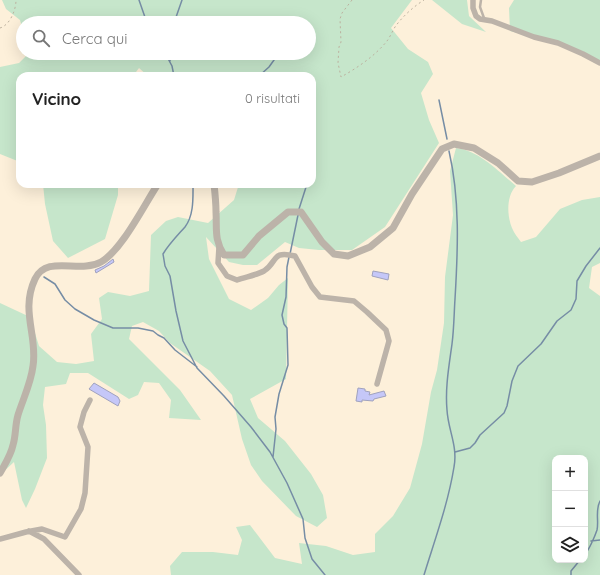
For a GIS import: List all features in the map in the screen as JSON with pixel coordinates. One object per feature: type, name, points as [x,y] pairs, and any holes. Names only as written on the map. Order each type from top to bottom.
[{"type":"street","points":[[472,0],[476,16],[480,19],[492,21],[534,37],[558,43],[600,63]]},
{"type":"street","points":[[214,188],[216,236],[224,255],[243,256],[259,236],[288,212],[301,212],[322,242],[334,254],[348,256],[370,247],[393,228],[412,194],[442,149],[454,144],[474,148],[498,163],[518,181],[532,182],[559,173],[600,156]]},
{"type":"street","points":[[0,473],[13,446],[17,417],[33,366],[33,348],[28,305],[30,291],[35,278],[39,272],[50,266],[81,267],[92,266],[102,262],[111,255],[119,245],[155,188]]},
{"type":"street","points":[[219,246],[218,263],[227,276],[237,280],[264,271],[277,256],[287,254],[295,256],[312,287],[320,297],[354,301],[367,312],[386,330],[389,341],[377,384]]},
{"type":"street","points":[[0,539],[42,529],[65,538],[81,509],[85,493],[88,447],[80,427],[84,412],[90,400]]},
{"type":"street","points":[[29,531],[44,539],[79,575]]},
{"type":"lane","points":[[481,0],[480,7],[484,18],[492,21]]},
{"type":"path","points":[[0,28],[9,21],[16,4],[16,0]]},
{"type":"path","points":[[352,0],[342,13],[340,19],[341,42],[339,47],[338,63],[341,77],[354,70],[378,50],[387,41],[395,27],[406,14],[424,0]]},
{"type":"green space","points":[[2,0],[412,0],[391,28],[408,49],[428,62],[433,74],[421,93],[429,120],[439,143],[385,227],[352,250],[319,250],[299,248],[285,242],[257,265],[243,265],[229,262],[206,237],[209,259],[229,299],[251,310],[268,298],[279,285],[288,278],[286,379],[250,399],[258,418],[285,441],[311,474],[323,495],[327,518],[317,527],[296,516],[262,481],[251,465],[242,439],[232,395],[210,371],[170,343],[159,331],[143,322],[132,326],[129,339],[180,390],[201,420],[169,418],[171,400],[159,383],[144,382],[138,395],[129,399],[88,373],[70,373],[66,384],[45,387],[43,405],[46,425],[47,458],[26,508],[22,500],[14,462],[0,475],[0,303],[30,317],[39,346],[57,362],[76,364],[94,361],[91,334],[102,319],[99,298],[108,292],[130,296],[149,291],[151,235],[166,221],[178,217],[208,223],[234,200],[238,188],[316,188],[316,72],[144,72],[139,68],[136,72],[16,72],[16,160],[0,154],[0,67],[19,63],[22,60],[316,60],[316,16],[16,17],[6,9]]},
{"type":"green space","points":[[432,0],[467,0],[469,16],[486,32],[462,24]]},
{"type":"green space","points":[[514,0],[600,0],[600,62],[544,40],[510,31],[509,8]]},
{"type":"green space","points":[[456,148],[481,157],[516,186],[510,195],[508,212],[512,228],[521,242],[536,237],[560,209],[582,200],[600,197],[600,263],[592,267],[589,288],[600,296],[600,575],[171,575],[170,566],[182,552],[213,552],[238,555],[242,540],[236,527],[250,525],[275,558],[302,564],[299,543],[326,546],[353,555],[375,552],[375,534],[393,516],[410,488],[422,444],[431,392],[437,370],[444,323],[445,277],[453,215],[450,171]]},
{"type":"green space","points":[[43,188],[118,188],[118,195],[105,239],[68,258],[53,241],[45,204]]},
{"type":"building","points":[[113,259],[114,262],[96,273],[95,270],[104,266]]},
{"type":"building","points":[[373,271],[389,274],[388,280],[372,276]]},
{"type":"building","points":[[94,383],[118,397],[120,401],[118,406],[89,389]]},
{"type":"building","points":[[358,388],[365,389],[365,391],[370,392],[369,395],[384,391],[386,396],[374,399],[373,401],[356,401]]},
{"type":"waterway","points":[[139,0],[145,16]]},
{"type":"waterway","points":[[176,16],[182,0]]},
{"type":"waterway","points":[[169,60],[173,72]]},
{"type":"waterway","points":[[263,72],[274,60]]},
{"type":"waterway","points":[[439,100],[447,139]]},
{"type":"waterway","points":[[424,575],[445,508],[455,459],[454,445],[448,417],[447,394],[454,327],[457,206],[453,169],[449,151]]},
{"type":"waterway","points":[[193,188],[192,206],[188,222],[170,243],[163,254],[165,266],[170,276],[183,341],[197,368],[251,427],[270,452],[287,483],[303,519],[305,538],[312,559],[325,575]]},
{"type":"waterway","points":[[299,209],[306,188]]},
{"type":"waterway","points":[[290,254],[298,215]]},
{"type":"waterway","points":[[455,452],[470,448],[480,435],[504,413],[507,406],[512,381],[518,366],[541,344],[557,321],[571,310],[576,299],[577,281],[600,248]]},
{"type":"waterway","points":[[273,457],[276,429],[275,417],[279,394],[288,365],[287,328],[284,324],[282,315],[286,297],[287,267],[289,257]]},
{"type":"waterway","points":[[44,277],[55,284],[65,300],[75,309],[94,320],[113,328],[138,328],[153,331],[164,338],[175,350],[197,367]]},
{"type":"waterway","points":[[588,549],[597,530],[598,508],[600,501]]},
{"type":"waterway","points":[[591,541],[600,540]]},
{"type":"waterway","points":[[571,575],[571,571],[578,563]]}]
